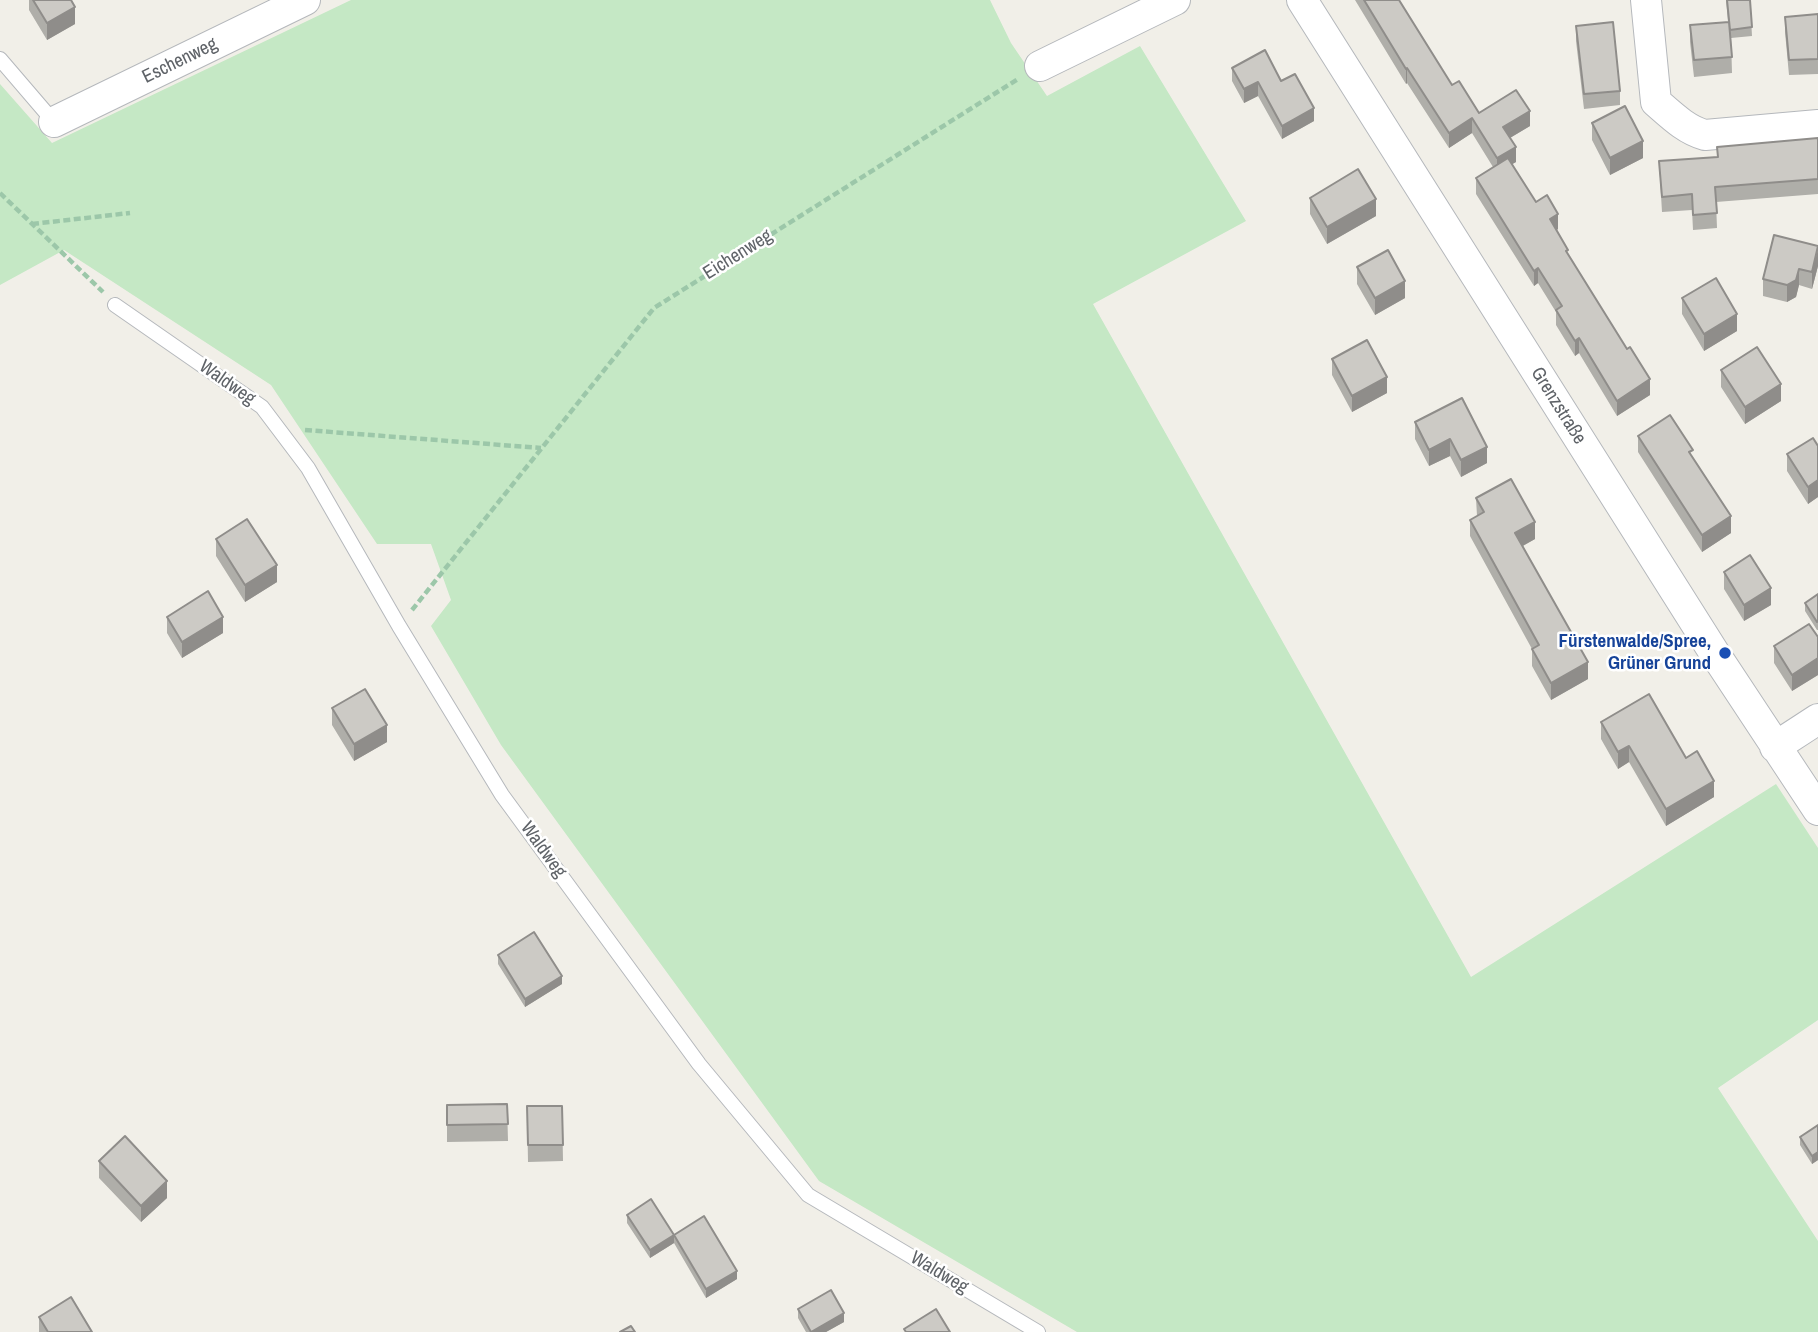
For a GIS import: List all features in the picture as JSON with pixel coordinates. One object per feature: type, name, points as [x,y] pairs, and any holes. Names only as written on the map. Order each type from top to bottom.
[{"type":"street","name":"Eschenweg","points":[[54,122],[305,0]]},
{"type":"street","points":[[1040,66],[1175,0]]},
{"type":"street","name":"Grenzstraße","points":[[1302,0],[1775,747],[1818,810]]},
{"type":"street","points":[[1646,0],[1656,103],[1693,132],[1705,135],[1818,125]]},
{"type":"street","points":[[1775,747],[1818,719]]},
{"type":"lane","points":[[0,60],[54,122]]},
{"type":"lane","name":"Waldweg","points":[[116,304],[262,407],[308,468],[399,626],[502,794],[699,1064],[808,1195],[1038,1332]]},
{"type":"path","name":"Eichenweg","points":[[399,626],[654,308],[1040,66]]},
{"type":"path","points":[[0,193],[116,304]]},
{"type":"path","points":[[32,224],[130,213]]},
{"type":"path","points":[[278,428],[542,448]]},
{"type":"green space","points":[[351,0],[990,0],[1011,43],[1047,96],[1140,46],[1246,221],[1093,304],[1471,977],[1776,784],[1818,848],[1818,1020],[1718,1088],[1818,1241],[1818,1332],[1077,1332],[819,1181],[501,745],[431,626],[451,600],[431,544],[377,544],[271,385],[64,250],[0,285],[0,84],[52,143]]},
{"type":"building","points":[[33,0],[71,0],[75,7],[47,23]]},
{"type":"building","points":[[1364,0],[1399,0],[1452,85],[1459,81],[1479,113],[1516,90],[1530,111],[1503,127],[1516,147],[1497,158],[1472,118],[1449,133]]},
{"type":"building","points":[[1727,0],[1750,0],[1752,27],[1730,30]]},
{"type":"building","points":[[1818,14],[1818,59],[1789,60],[1785,17]]},
{"type":"building","points":[[1613,22],[1620,91],[1584,94],[1576,26]]},
{"type":"building","points":[[1729,22],[1732,57],[1694,60],[1690,25]]},
{"type":"building","points":[[1265,50],[1281,81],[1295,74],[1314,108],[1282,126],[1258,82],[1244,89],[1232,68]]},
{"type":"building","points":[[1625,106],[1643,141],[1610,158],[1592,123]]},
{"type":"building","points":[[1818,138],[1818,179],[1715,187],[1717,213],[1693,215],[1692,194],[1662,197],[1659,161],[1718,157],[1717,147]]},
{"type":"building","points":[[1508,158],[1536,202],[1547,195],[1558,214],[1550,219],[1568,250],[1566,251],[1627,349],[1630,347],[1650,379],[1617,401],[1579,338],[1575,341],[1556,310],[1562,306],[1538,268],[1534,271],[1476,178]]},
{"type":"building","points":[[1358,169],[1376,199],[1327,227],[1310,198]]},
{"type":"building","points":[[1774,235],[1818,246],[1812,272],[1799,269],[1796,280],[1787,285],[1763,279]]},
{"type":"building","points":[[1388,250],[1405,281],[1375,298],[1357,267]]},
{"type":"building","points":[[1716,278],[1737,314],[1704,334],[1682,298]]},
{"type":"building","points":[[1367,340],[1387,377],[1352,396],[1332,359]]},
{"type":"building","points":[[1757,347],[1781,384],[1745,407],[1721,370]]},
{"type":"building","points":[[1462,398],[1487,447],[1461,460],[1450,439],[1429,450],[1415,422]]},
{"type":"building","points":[[1670,415],[1693,450],[1689,452],[1731,516],[1702,535],[1638,436]]},
{"type":"building","points":[[1813,438],[1818,446],[1818,480],[1808,487],[1787,454]]},
{"type":"building","points":[[1511,479],[1535,522],[1515,533],[1588,662],[1551,683],[1532,649],[1539,645],[1470,520],[1484,512],[1476,498]]},
{"type":"building","points":[[247,519],[277,565],[245,585],[216,539]]},
{"type":"building","points":[[1750,555],[1771,588],[1744,605],[1724,572]]},
{"type":"building","points":[[208,591],[223,617],[182,642],[167,617]]},
{"type":"building","points":[[1818,594],[1818,621],[1817,622],[1805,603]]},
{"type":"building","points":[[1809,624],[1818,637],[1818,658],[1792,675],[1774,646]]},
{"type":"building","points":[[365,689],[387,725],[354,744],[332,708]]},
{"type":"building","points":[[1649,694],[1686,758],[1697,751],[1714,781],[1666,809],[1629,746],[1618,752],[1601,722]]},
{"type":"building","points":[[534,932],[562,976],[525,999],[498,955]]},
{"type":"building","points":[[507,1104],[508,1124],[447,1125],[447,1105]]},
{"type":"building","points":[[527,1106],[562,1106],[563,1145],[528,1145]]},
{"type":"building","points":[[1818,1125],[1818,1152],[1812,1156],[1800,1137]]},
{"type":"building","points":[[125,1136],[167,1181],[141,1206],[99,1161]]},
{"type":"building","points":[[651,1199],[674,1235],[650,1250],[627,1215]]},
{"type":"building","points":[[704,1216],[737,1271],[706,1289],[674,1235]]},
{"type":"building","points":[[831,1290],[844,1313],[811,1332],[798,1309]]},
{"type":"building","points":[[71,1297],[92,1332],[48,1332],[39,1317]]},
{"type":"building","points":[[936,1309],[950,1332],[906,1332],[904,1329]]},
{"type":"building","points":[[631,1326],[635,1332],[620,1332]]},
{"type":"place","name":"Fürstenwalde/Spree, Grüner Grund","points":[[1725,653]]}]
